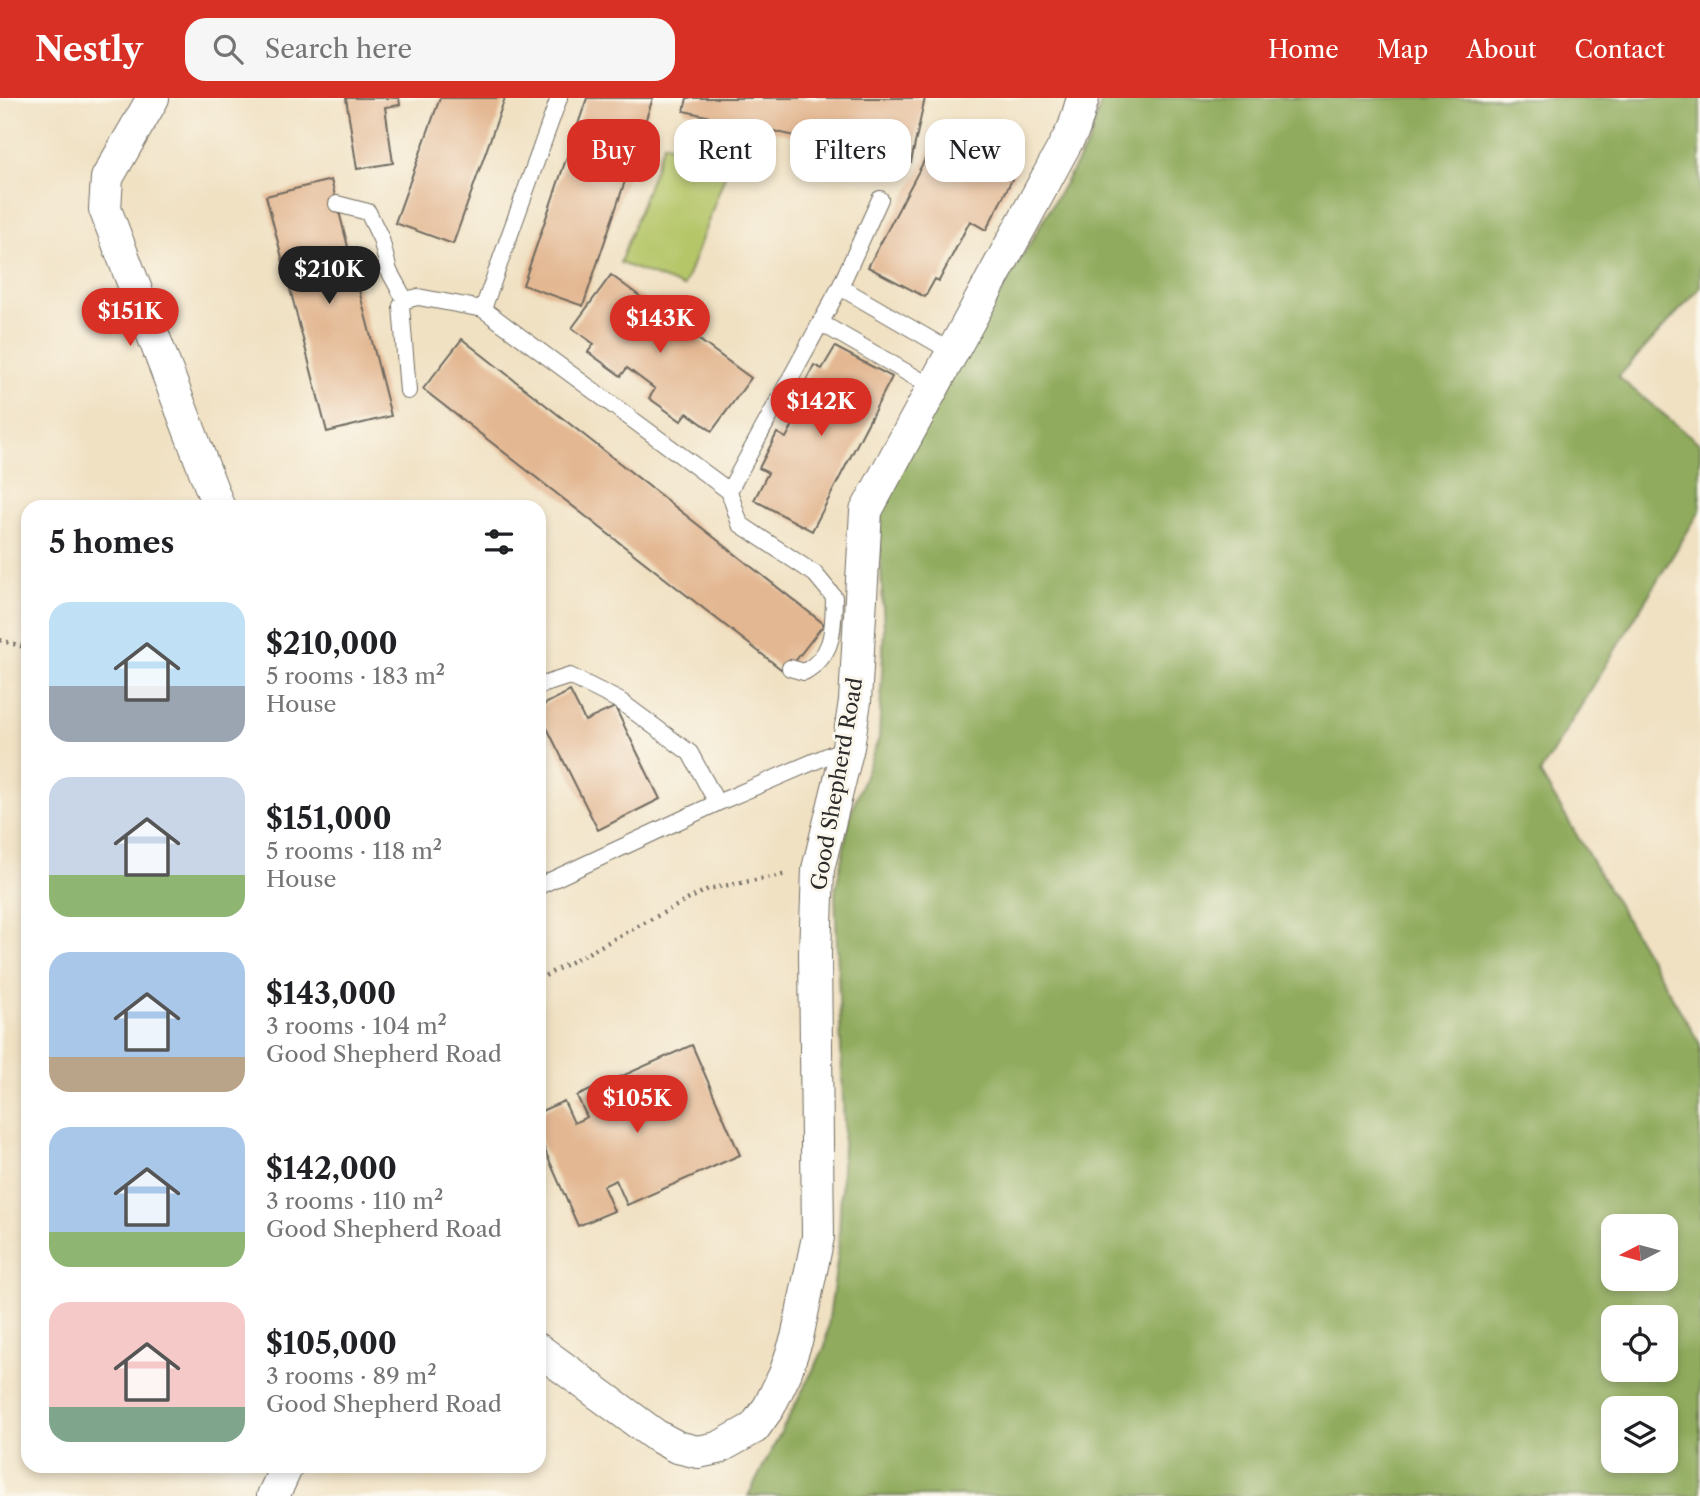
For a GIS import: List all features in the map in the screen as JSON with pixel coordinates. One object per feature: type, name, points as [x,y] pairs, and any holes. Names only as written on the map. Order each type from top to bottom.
[{"type":"street","points":[[153,98],[107,178],[105,209],[216,500]]},
{"type":"street","name":"Good Shepherd Road","points":[[546,1355],[677,1447],[698,1452],[718,1448],[754,1428],[769,1407],[797,1338],[818,1237],[815,953],[818,869],[848,747],[859,659],[866,511],[1074,128],[1083,98]]},
{"type":"street","points":[[273,1496],[284,1473]]},
{"type":"lane","points":[[484,309],[559,98]]},
{"type":"lane","points":[[729,491],[840,288],[880,199]]},
{"type":"lane","points":[[337,204],[368,212],[381,239],[389,271],[405,300]]},
{"type":"lane","points":[[840,288],[952,352]]},
{"type":"lane","points":[[408,391],[401,306],[405,300],[418,297],[484,309],[729,491],[740,524],[815,574],[834,597],[832,634],[820,663],[804,672],[790,668]]},
{"type":"lane","points":[[821,323],[932,387]]},
{"type":"lane","points":[[546,684],[570,676],[620,701],[690,753],[717,803]]},
{"type":"lane","points":[[546,883],[717,803],[848,747]]},
{"type":"path","points":[[0,640],[21,646]]},
{"type":"path","points":[[546,975],[708,890],[818,869]]},
{"type":"green space","points":[[1102,98],[1700,98],[1700,288],[1618,377],[1700,444],[1700,511],[1540,773],[1700,1044],[1700,1496],[748,1496],[825,1347],[838,1255],[844,1125],[835,893],[851,812],[879,738],[884,629],[879,529],[884,493],[1090,140]]},
{"type":"green space","points":[[664,143],[674,147],[674,182],[722,182],[684,287],[620,263],[650,182],[660,182],[660,154]]},
{"type":"building","points":[[346,98],[399,98],[400,105],[385,107],[393,163],[357,169]]},
{"type":"building","points":[[440,98],[505,98],[453,244],[395,223]]},
{"type":"building","points":[[587,98],[653,98],[646,119],[580,119]]},
{"type":"building","points":[[687,98],[925,98],[911,162],[911,119],[790,119],[790,135],[776,132],[776,119],[720,119],[684,111]]},
{"type":"building","points":[[567,156],[567,182],[625,182],[583,306],[523,285]]},
{"type":"building","points":[[925,159],[925,182],[1011,182],[986,230],[970,221],[939,281],[935,279],[925,297],[868,267]]},
{"type":"building","points":[[331,180],[391,416],[327,432],[266,196]]},
{"type":"building","points":[[611,275],[751,378],[712,431],[687,413],[681,421],[649,398],[655,389],[627,368],[621,376],[588,352],[594,344],[572,328]]},
{"type":"building","points":[[462,339],[824,624],[786,673],[423,389]]},
{"type":"building","points":[[835,347],[892,377],[812,531],[754,500],[768,473],[759,468],[777,433],[786,438],[803,406],[795,402],[814,365],[822,369]]},
{"type":"building","points":[[570,691],[585,721],[615,707],[660,799],[598,830],[546,726],[546,703]]},
{"type":"building","points":[[692,1045],[740,1155],[627,1205],[616,1180],[603,1186],[614,1211],[578,1226],[546,1153],[546,1109],[564,1101],[574,1123],[587,1117],[577,1096]]}]
